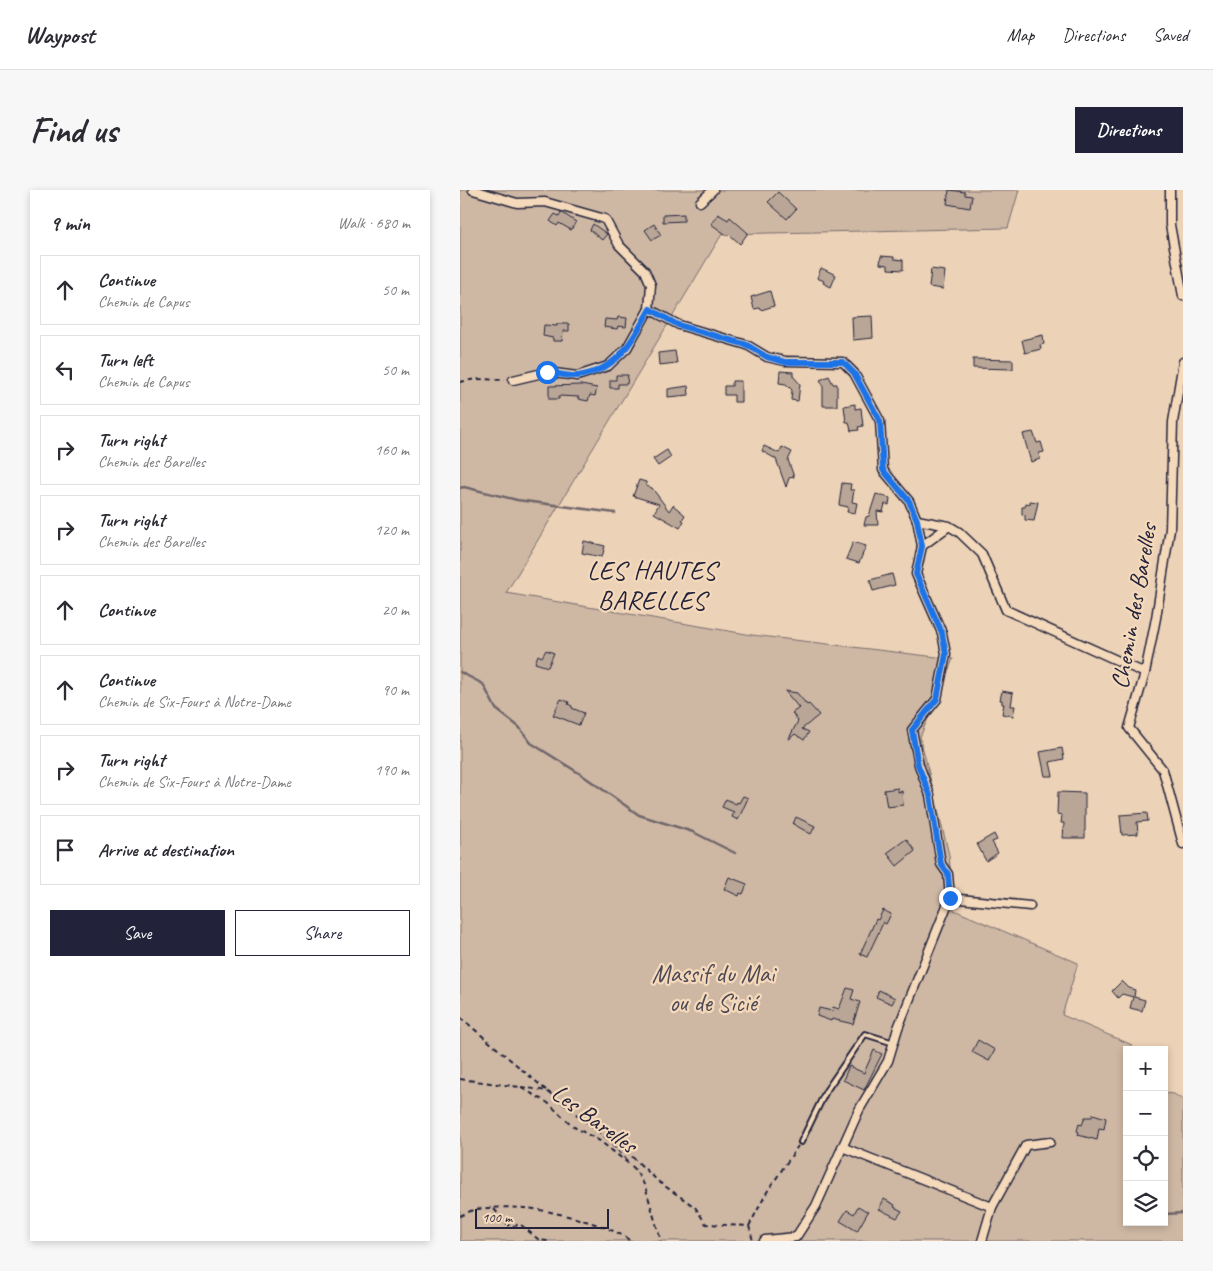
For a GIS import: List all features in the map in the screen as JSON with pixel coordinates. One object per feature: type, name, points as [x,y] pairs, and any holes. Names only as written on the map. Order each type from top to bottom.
[{"type":"street","points":[[473,190],[516,203],[545,202],[606,219],[619,245],[645,271],[651,285],[650,309],[627,348],[608,366],[577,376],[547,372],[514,380]]},
{"type":"street","points":[[700,202],[712,190]]},
{"type":"street","points":[[1170,190],[1170,225],[1183,296]]},
{"type":"street","points":[[650,309],[678,325],[747,345],[767,357],[785,362],[843,362],[854,373],[880,421],[883,470],[909,501],[917,520],[922,546],[916,574],[942,633],[946,654],[937,699],[912,730],[918,765],[930,795],[941,864],[948,874],[950,898],[898,1028],[888,1061],[859,1110],[816,1206],[796,1237],[764,1241]]},
{"type":"street","name":"Chemin des Barelles","points":[[1183,362],[1173,422],[1170,529],[1145,673],[1129,728],[1163,770],[1183,844]]},
{"type":"street","points":[[917,520],[949,526],[959,532],[982,554],[1006,610],[1145,673]]},
{"type":"street","points":[[922,546],[949,526]]},
{"type":"street","points":[[950,898],[1030,906]]},
{"type":"street","points":[[982,1241],[992,1207],[1026,1145],[1050,1142]]},
{"type":"street","points":[[842,1147],[992,1207]]},
{"type":"lane","points":[[801,1142],[826,1091],[865,1034],[894,1043]]},
{"type":"path","points":[[460,382],[514,380]]},
{"type":"path","points":[[460,1017],[547,1091],[610,1141],[626,1151],[659,1182],[695,1207],[706,1224],[749,1226]]},
{"type":"path","name":"Les Barelles","points":[[460,1079],[520,1087],[548,1103],[574,1127],[600,1141],[634,1168],[645,1186],[661,1241]]},
{"type":"path","points":[[520,1087],[547,1091]]},
{"type":"path","points":[[610,1141],[634,1168]]},
{"type":"path","points":[[753,1241],[749,1226],[767,1192],[801,1142]]},
{"type":"path","points":[[460,1216],[477,1209],[525,1208],[599,1225],[626,1237],[630,1241]]},
{"type":"path","points":[[494,1209],[510,1227],[520,1224],[539,1240],[548,1241]]},
{"type":"green space","name":"Massif du Mai ou de Sicié","points":[[460,190],[1019,190],[1008,228],[722,234],[506,593],[752,635],[953,659],[920,737],[949,855],[954,910],[1078,963],[1062,1015],[1132,1045],[1123,1046],[1123,1226],[1168,1226],[1168,1093],[1174,1094],[1183,1100],[1183,1241],[460,1241]]},
{"type":"building","points":[[949,190],[965,192],[965,195],[972,196],[970,208],[947,204]]},
{"type":"building","points":[[778,192],[796,209],[787,219],[768,202]]},
{"type":"building","points":[[561,212],[576,222],[571,230],[559,223],[557,226],[550,221],[555,214],[559,216]]},
{"type":"building","points":[[684,214],[684,221],[663,222],[663,215]]},
{"type":"building","points":[[718,214],[728,220],[730,217],[748,233],[740,244],[729,234],[728,236],[711,224]]},
{"type":"building","points":[[593,224],[607,234],[602,240],[590,230]]},
{"type":"building","points":[[654,224],[661,235],[652,240],[645,230]]},
{"type":"building","points":[[881,256],[903,260],[903,270],[888,269],[888,265],[880,264]]},
{"type":"building","points":[[821,268],[836,275],[831,287],[817,278]]},
{"type":"building","points":[[931,269],[945,271],[943,289],[929,287]]},
{"type":"building","points":[[770,291],[774,306],[761,310],[760,308],[754,309],[751,297]]},
{"type":"building","points":[[872,316],[873,338],[853,340],[852,317]]},
{"type":"building","points":[[618,317],[627,318],[626,327],[618,326],[617,329],[604,327],[605,319],[617,320]]},
{"type":"building","points":[[557,324],[569,324],[569,331],[563,331],[562,341],[553,341],[553,338],[543,336],[544,325],[557,326]]},
{"type":"building","points":[[1043,335],[1044,344],[1040,345],[1041,349],[1025,353],[1022,340]]},
{"type":"building","points":[[675,351],[677,363],[659,365],[658,353]]},
{"type":"building","points":[[973,359],[1013,360],[1013,369],[973,368]]},
{"type":"building","points":[[780,371],[793,372],[793,376],[800,384],[798,401],[791,400],[792,390],[786,384],[779,383]]},
{"type":"building","points":[[616,375],[628,375],[627,384],[618,384],[618,388],[610,388],[610,380],[616,380]]},
{"type":"building","points":[[829,376],[833,384],[837,384],[837,406],[823,406],[823,384],[820,380]]},
{"type":"building","points":[[732,381],[741,381],[741,402],[734,402],[734,395],[724,395],[724,386],[732,386]]},
{"type":"building","points":[[581,385],[597,388],[595,396],[590,395],[588,401],[578,399],[579,397],[559,396],[559,399],[549,399],[549,386]]},
{"type":"building","points":[[688,386],[689,395],[668,397],[668,389]]},
{"type":"building","points":[[855,404],[855,409],[861,408],[863,426],[858,427],[859,430],[851,431],[849,422],[846,422],[844,406]]},
{"type":"building","points":[[1033,432],[1037,443],[1041,442],[1044,452],[1039,453],[1040,459],[1031,462],[1023,434]]},
{"type":"building","points":[[764,446],[779,453],[782,447],[792,452],[788,460],[794,477],[789,478],[786,487],[776,459],[762,451]]},
{"type":"building","points":[[667,450],[671,457],[658,466],[653,459]]},
{"type":"building","points":[[639,480],[646,482],[646,486],[652,488],[669,511],[673,505],[685,515],[680,528],[654,513],[659,504],[633,496]]},
{"type":"building","points":[[842,483],[851,484],[850,490],[854,490],[852,502],[857,503],[855,513],[847,512],[848,507],[839,505]]},
{"type":"building","points":[[876,494],[890,498],[889,505],[885,504],[883,512],[877,511],[878,525],[864,525],[866,517],[869,516]]},
{"type":"building","points":[[1030,501],[1038,502],[1034,521],[1025,520],[1025,515],[1022,514],[1022,507],[1025,507],[1026,503],[1030,504]]},
{"type":"building","points":[[584,541],[605,546],[602,557],[582,553]]},
{"type":"building","points":[[853,542],[866,546],[859,563],[846,559]]},
{"type":"building","points":[[892,574],[895,585],[873,591],[870,580]]},
{"type":"building","points":[[546,650],[554,653],[548,667],[535,663],[538,655],[542,657]]},
{"type":"building","points":[[785,691],[797,693],[819,715],[802,729],[809,732],[804,740],[795,734],[788,740],[798,721],[792,713],[799,708]]},
{"type":"building","points":[[1002,691],[1013,693],[1011,706],[1015,706],[1013,716],[1002,714],[1004,704],[1000,700]]},
{"type":"building","points":[[561,699],[569,702],[568,704],[572,708],[584,713],[579,725],[553,715]]},
{"type":"building","points":[[1062,748],[1064,759],[1050,762],[1053,776],[1045,776],[1040,752]]},
{"type":"building","points":[[898,788],[898,792],[902,791],[903,805],[887,807],[884,790]]},
{"type":"building","points":[[1058,792],[1085,793],[1085,838],[1063,838],[1064,823],[1061,823],[1062,815],[1057,814]]},
{"type":"building","points":[[743,796],[748,798],[738,820],[732,817],[734,812],[722,807],[726,799],[736,804],[737,802],[739,803]]},
{"type":"building","points":[[1147,813],[1148,821],[1137,822],[1138,834],[1122,835],[1120,815]]},
{"type":"building","points":[[796,817],[815,826],[811,834],[793,824]]},
{"type":"building","points":[[994,834],[997,840],[992,842],[998,853],[986,861],[977,844]]},
{"type":"building","points":[[906,839],[915,851],[897,866],[887,853]]},
{"type":"building","points":[[729,877],[747,884],[743,894],[740,893],[739,896],[724,889]]},
{"type":"building","points":[[883,910],[891,914],[886,924],[882,922],[867,957],[860,954],[876,919],[878,920]]},
{"type":"building","points":[[1122,981],[1129,988],[1135,990],[1134,997],[1145,1000],[1142,1011],[1130,1008],[1133,997],[1122,994],[1118,998],[1112,991]]},
{"type":"building","points":[[847,988],[854,990],[851,999],[860,1002],[853,1024],[832,1019],[831,1021],[817,1016],[819,1008],[832,1011],[833,1007],[839,1009]]},
{"type":"building","points":[[879,990],[895,998],[892,1004],[876,997]]},
{"type":"building","points":[[978,1040],[995,1050],[989,1061],[972,1052]]},
{"type":"building","points":[[874,1050],[882,1054],[864,1090],[843,1080],[849,1066],[864,1073]]},
{"type":"building","points":[[1093,1114],[1106,1118],[1104,1129],[1099,1128],[1097,1140],[1078,1135],[1079,1132],[1077,1131],[1079,1124],[1082,1125],[1085,1117],[1092,1117]]},
{"type":"building","points":[[884,1199],[902,1211],[897,1218],[879,1209]]},
{"type":"building","points":[[858,1206],[868,1212],[857,1231],[840,1221],[847,1210],[854,1214]]},
{"type":"waterway","points":[[460,488],[464,487],[517,500],[615,513]]},
{"type":"waterway","points":[[460,672],[483,684],[496,709],[519,727],[531,743],[582,775],[639,815],[693,832],[735,853]]},
{"type":"waterway","points":[[1168,1214],[1183,1213]]},
{"type":"district","name":"LES HAUTES BARELLES","points":[[652,585]]},
{"type":"route","points":[[547,372],[577,376],[608,366],[627,348],[650,309],[678,325],[747,345],[767,357],[785,362],[843,362],[854,373],[880,421],[883,470],[909,501],[917,520],[922,546],[916,574],[942,633],[946,654],[937,699],[912,730],[918,765],[930,795],[941,864],[948,874],[950,898]]}]
